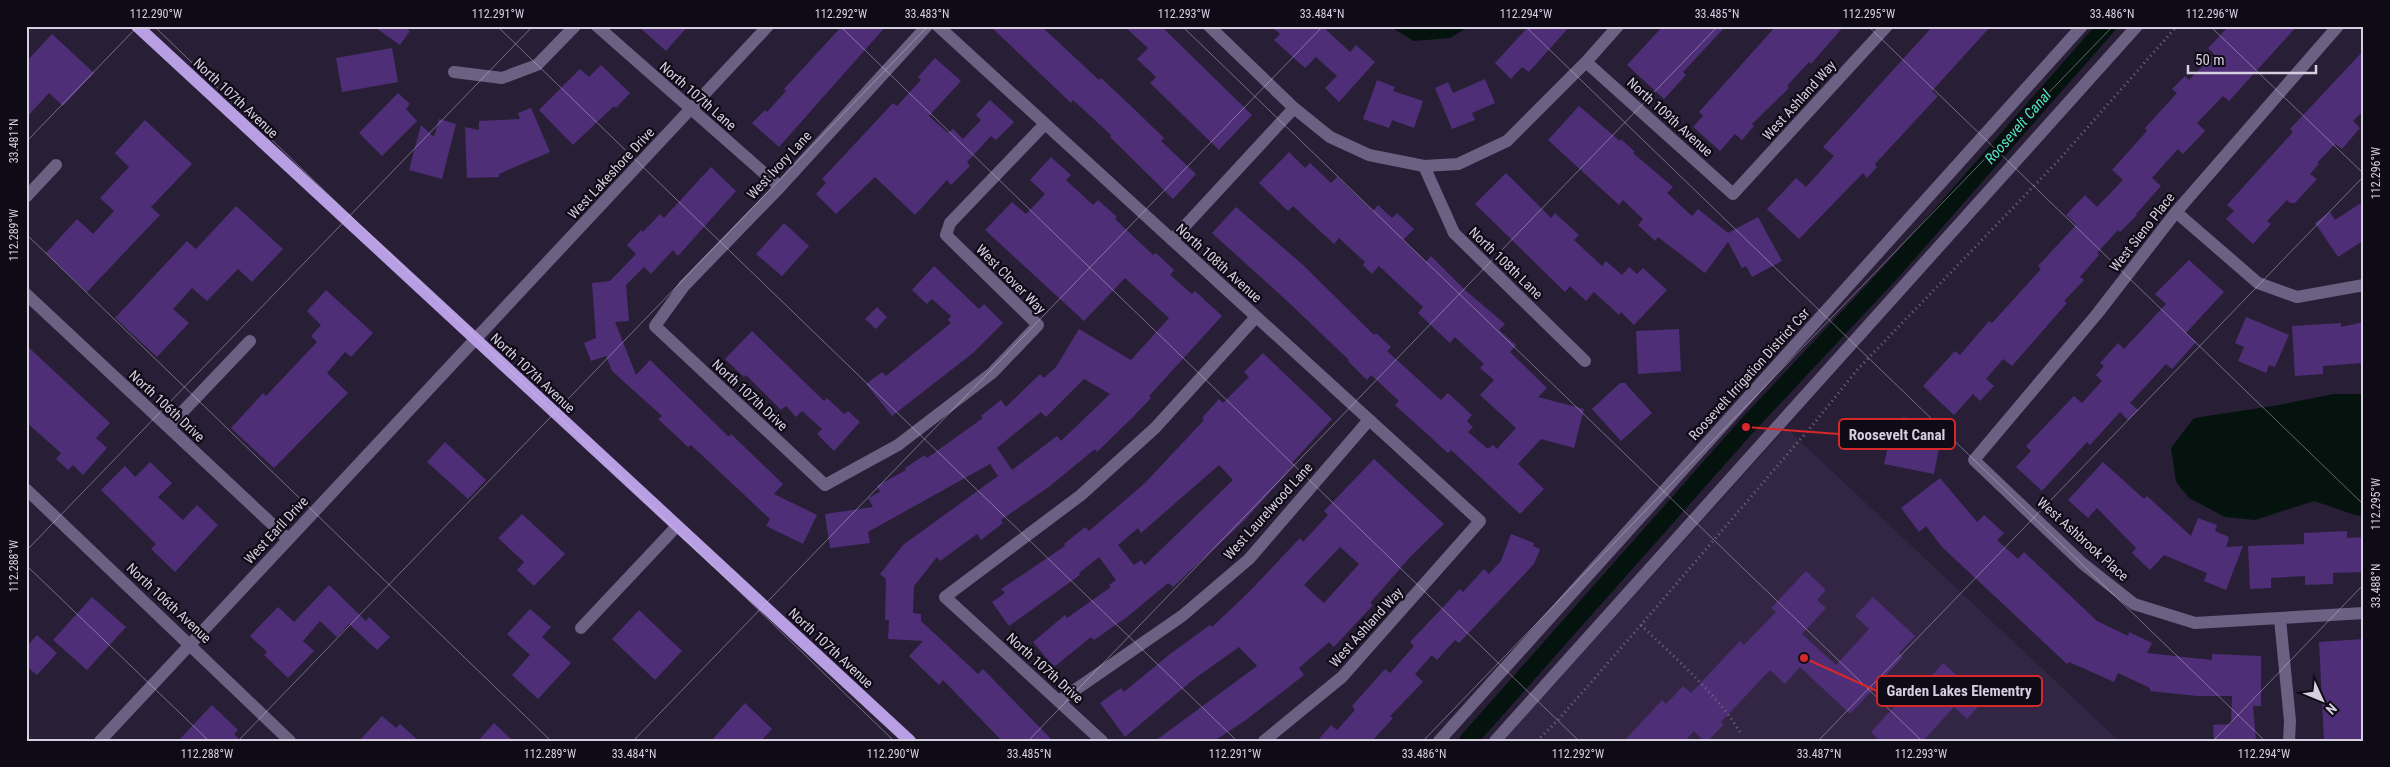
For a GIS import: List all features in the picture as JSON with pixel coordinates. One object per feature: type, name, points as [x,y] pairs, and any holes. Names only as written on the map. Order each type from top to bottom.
[{"type":"main road","name":"North 107th Avenue","points":[[137,26],[910,741]]},
{"type":"street","points":[[454,72],[502,78],[537,65],[575,26]]},
{"type":"street","name":"North 107th Lane","points":[[597,26],[690,110],[780,187]]},
{"type":"street","name":"West Lakeshore Drive","points":[[474,339],[768,26]]},
{"type":"street","name":"West Ivory Lane","points":[[655,326],[684,286],[780,187],[927,26]]},
{"type":"street","name":"North 108th Avenue","points":[[938,26],[1480,521]]},
{"type":"street","points":[[1209,26],[1294,108],[1330,138],[1369,155],[1424,166],[1458,164],[1507,141],[1586,62],[1618,26]]},
{"type":"street","name":"West Ashland Way","points":[[1734,194],[1886,26]]},
{"type":"street","name":"Roosevelt Irrigation District Csr","points":[[1438,741],[2082,26]]},
{"type":"street","points":[[1495,741],[2137,26]]},
{"type":"street","name":"West Sieno Place","points":[[1974,460],[2097,314],[2176,212],[2338,26]]},
{"type":"street","name":"North 109th Avenue","points":[[1586,62],[1734,194]]},
{"type":"street","points":[[1172,240],[1294,108]]},
{"type":"street","name":"West Clover Way","points":[[825,485],[898,445],[992,374],[1038,325],[946,235],[950,223],[1045,124]]},
{"type":"street","points":[[26,197],[56,166]]},
{"type":"street","name":"North 108th Lane","points":[[1424,166],[1454,233],[1585,361]]},
{"type":"street","points":[[2176,212],[2258,283],[2297,297],[2364,285]]},
{"type":"street","name":"North 106th Drive","points":[[26,294],[288,539]]},
{"type":"street","name":"North 107th Drive","points":[[1102,741],[945,597],[1081,495],[1155,428],[1256,317]]},
{"type":"street","name":"North 107th Drive","points":[[655,326],[825,485]]},
{"type":"street","name":"West Earll Drive","points":[[100,741],[474,339]]},
{"type":"street","points":[[168,427],[250,340]]},
{"type":"street","name":"West Laurelwood Lane","points":[[1059,701],[1182,616],[1249,559],[1369,420]]},
{"type":"street","name":"West Ashbrook Place","points":[[1974,460],[2082,563],[2134,604],[2195,623],[2364,613]]},
{"type":"street","name":"North 106th Avenue","points":[[26,489],[290,741]]},
{"type":"street","name":"West Ashland Way","points":[[1264,741],[1342,677],[1480,521]]},
{"type":"street","points":[[582,628],[677,526]]},
{"type":"street","points":[[2280,619],[2290,721],[2289,741]]},
{"type":"path","points":[[1537,741],[1560,719],[1816,421],[1857,370],[2056,163],[2177,26]]},
{"type":"path","points":[[1641,625],[1735,723],[1742,734]]},
{"type":"shaded area","points":[[1389,26],[1470,26],[1450,38],[1414,41]]},
{"type":"shaded area","points":[[2334,394],[2364,394],[2364,516],[2355,515],[2314,501],[2255,520],[2225,517],[2189,498],[2176,482],[2171,448],[2194,418],[2279,405]]},
{"type":"shaded area","points":[[1786,428],[2119,741],[1503,741]]},
{"type":"building","points":[[373,26],[402,26],[410,31],[400,45]]},
{"type":"building","points":[[638,26],[688,26],[666,51]]},
{"type":"building","points":[[842,26],[886,26],[779,147],[752,123],[765,110],[767,112],[786,91],[784,89]]},
{"type":"building","points":[[990,26],[1041,26],[1099,80],[1101,78],[1131,106],[1164,138],[1161,141],[1196,174],[1173,199],[1110,137],[1111,135],[1073,100],[1071,103]]},
{"type":"building","points":[[1124,26],[1161,26],[1252,115],[1219,150],[1150,83],[1156,77],[1137,59],[1148,48]]},
{"type":"building","points":[[1271,26],[1322,26],[1350,52],[1356,45],[1375,62],[1339,102],[1325,88],[1337,76],[1316,57],[1305,68],[1274,40],[1280,34]]},
{"type":"building","points":[[1529,26],[1570,26],[1529,72],[1522,67],[1511,79],[1495,63]]},
{"type":"building","points":[[1663,26],[1726,26],[1683,72],[1686,75],[1664,99],[1627,65]]},
{"type":"building","points":[[1776,26],[1844,26],[1811,64],[1809,62],[1787,86],[1789,88],[1752,124],[1754,126],[1742,140],[1735,134],[1720,151],[1693,127],[1703,116],[1699,112]]},
{"type":"building","points":[[1933,26],[1991,26],[1932,91],[1938,96],[1875,164],[1877,167],[1867,178],[1863,173],[1799,239],[1767,209],[1796,178],[1806,187],[1834,156],[1823,147]]},
{"type":"building","points":[[2229,26],[2297,26],[2229,101],[2223,96],[2197,123],[2205,131],[2183,154],[2178,149],[2152,178],[2161,186],[2137,215],[2120,232],[2118,230],[2097,253],[2099,255],[2080,277],[2084,280],[2064,301],[2067,303],[2012,366],[2003,359],[1986,379],[1994,386],[1980,401],[1973,394],[1954,415],[1923,386],[1955,351],[1960,355],[1989,321],[1992,323],[2041,269],[2038,266],[2076,225],[2066,215],[2085,195],[2097,207],[2123,180],[2112,170],[2147,131],[2145,128],[2177,93],[2172,89],[2185,76],[2189,80],[2214,54],[2208,48]]},
{"type":"building","points":[[52,34],[94,73],[63,106],[49,93],[26,118],[26,62]]},
{"type":"building","points":[[392,48],[398,82],[342,92],[336,58]]},
{"type":"building","points":[[2364,50],[2364,110],[2353,121],[2360,128],[2342,149],[2335,144],[2317,163],[2319,164],[2310,174],[2317,179],[2295,203],[2290,203],[2287,200],[2267,221],[2271,224],[2253,244],[2226,219],[2234,211],[2227,205],[2293,132],[2290,129]]},
{"type":"building","points":[[935,58],[961,81],[929,116],[948,133],[953,129],[963,139],[981,120],[976,115],[990,100],[1014,122],[996,140],[991,136],[967,162],[970,166],[951,185],[947,180],[915,215],[875,177],[836,214],[816,194],[826,183],[822,179],[893,103],[897,106],[921,80],[918,77]]},
{"type":"building","points":[[601,65],[630,93],[616,108],[614,106],[573,145],[539,110],[580,69],[589,77]]},
{"type":"building","points":[[1485,79],[1495,103],[1472,113],[1475,120],[1452,129],[1435,88],[1448,82],[1453,93]]},
{"type":"building","points":[[1377,80],[1395,87],[1393,91],[1423,101],[1414,128],[1392,120],[1389,128],[1363,119]]},
{"type":"building","points":[[398,93],[410,104],[406,109],[417,121],[382,156],[359,133]]},
{"type":"building","points":[[1579,106],[1620,141],[1621,139],[1635,152],[1633,153],[1673,187],[1667,193],[1692,216],[1698,209],[1728,233],[1758,217],[1782,261],[1752,277],[1746,266],[1742,268],[1728,242],[1705,273],[1658,237],[1655,241],[1638,225],[1643,219],[1623,200],[1619,205],[1548,140]]},
{"type":"building","points":[[531,108],[550,152],[499,174],[499,177],[467,178],[465,127],[479,130],[479,121],[520,119],[518,113]]},
{"type":"building","points":[[439,119],[456,124],[442,179],[409,170],[421,125],[434,137]]},
{"type":"building","points":[[145,120],[192,164],[151,207],[160,215],[87,292],[46,253],[77,219],[93,234],[114,211],[100,198],[129,167],[115,153]]},
{"type":"building","points":[[1289,152],[1305,168],[1310,163],[1331,183],[1337,177],[1373,211],[1378,205],[1392,218],[1397,213],[1414,229],[1403,240],[1426,262],[1431,256],[1465,290],[1505,324],[1499,330],[1516,345],[1510,352],[1547,388],[1538,397],[1584,409],[1574,448],[1541,439],[1518,464],[1544,489],[1520,514],[1451,450],[1448,453],[1395,405],[1399,401],[1371,375],[1367,380],[1349,360],[1286,300],[1212,233],[1236,207],[1303,265],[1374,335],[1376,333],[1391,347],[1387,351],[1441,400],[1448,393],[1472,415],[1467,421],[1473,427],[1468,432],[1488,449],[1493,445],[1497,449],[1516,428],[1480,395],[1494,380],[1480,368],[1484,364],[1455,337],[1450,343],[1418,313],[1423,307],[1379,266],[1372,274],[1363,265],[1365,262],[1339,238],[1334,244],[1293,206],[1288,211],[1259,183]]},
{"type":"building","points":[[1051,157],[1071,175],[1066,180],[1093,205],[1098,200],[1153,255],[1156,253],[1174,270],[1170,275],[1192,294],[1195,291],[1222,316],[1149,396],[1151,398],[1097,452],[1095,449],[1050,486],[1001,520],[1003,523],[981,540],[977,534],[940,561],[937,557],[914,586],[913,613],[921,614],[921,621],[978,674],[983,669],[1053,741],[1002,741],[943,680],[939,685],[909,656],[923,641],[888,639],[889,620],[885,620],[886,579],[880,574],[903,545],[998,476],[990,464],[868,532],[870,543],[830,548],[825,514],[873,507],[868,498],[880,492],[877,486],[906,470],[905,468],[925,455],[927,458],[983,418],[981,416],[1001,400],[1006,407],[1040,374],[1044,378],[1056,367],[1079,329],[1131,360],[1169,318],[1125,278],[1084,321],[985,230],[1012,202],[1026,214],[1045,194],[1030,180]],"holes":[[[1084,379],[1110,394],[1061,441],[1057,436],[1012,470],[997,448],[1041,412],[1046,417]]]},
{"type":"building","points":[[711,167],[736,191],[678,256],[673,250],[651,274],[644,267],[626,285],[629,321],[615,322],[636,375],[650,360],[729,437],[731,434],[783,484],[774,494],[817,515],[803,544],[766,526],[770,519],[691,445],[688,447],[658,419],[662,416],[612,371],[606,356],[591,361],[584,343],[596,338],[592,283],[610,281],[636,254],[627,245],[660,214],[664,218]]},
{"type":"building","points":[[1506,173],[1551,218],[1555,213],[1579,235],[1574,240],[1602,266],[1606,261],[1622,275],[1629,267],[1637,274],[1643,268],[1667,290],[1634,325],[1621,312],[1619,315],[1594,292],[1586,301],[1570,286],[1565,292],[1475,204]]},
{"type":"building","points":[[2364,201],[2364,240],[2338,257],[2315,223],[2330,212],[2335,220]]},
{"type":"building","points":[[236,206],[283,249],[252,282],[238,269],[207,301],[192,288],[173,309],[189,323],[157,357],[115,318],[187,241],[196,249]]},
{"type":"building","points":[[784,223],[809,246],[782,276],[756,254]]},
{"type":"building","points":[[2189,260],[2224,292],[2186,333],[2196,342],[2172,369],[2166,364],[2130,403],[2138,410],[2128,420],[2120,412],[2090,445],[2087,442],[2042,491],[2016,467],[2031,451],[2026,446],[2074,396],[2082,403],[2102,381],[2096,375],[2104,366],[2100,363],[2118,343],[2124,349],[2166,304],[2155,294]]},
{"type":"building","points":[[934,266],[979,309],[984,304],[1003,323],[973,353],[892,416],[866,384],[882,372],[886,376],[951,323],[948,320],[951,316],[932,299],[927,304],[912,290]]},
{"type":"building","points":[[326,290],[373,333],[351,357],[345,352],[327,373],[348,393],[274,468],[231,428],[263,393],[266,396],[317,342],[311,336],[321,325],[307,311]]},
{"type":"building","points":[[877,307],[887,317],[876,329],[865,319]]},
{"type":"building","points":[[2246,317],[2289,335],[2275,367],[2269,365],[2266,373],[2238,361],[2244,347],[2235,343]]},
{"type":"building","points":[[2364,322],[2364,363],[2323,366],[2323,374],[2295,376],[2292,326],[2341,323],[2341,327]]},
{"type":"building","points":[[1679,329],[1681,371],[1638,374],[1636,331]]},
{"type":"building","points":[[752,331],[824,401],[827,398],[844,414],[848,411],[860,422],[834,451],[817,434],[822,429],[802,411],[796,417],[786,406],[781,410],[746,375],[744,377],[725,359]]},
{"type":"building","points":[[26,345],[110,423],[96,438],[107,448],[83,475],[73,465],[68,470],[56,459],[61,453],[26,422]]},
{"type":"building","points":[[1263,353],[1332,419],[1292,463],[1294,465],[1244,521],[1173,587],[1168,583],[1127,617],[1094,640],[1091,637],[1054,667],[1033,642],[1065,615],[1067,618],[1111,587],[1109,585],[1116,580],[1099,557],[1079,573],[1080,575],[1009,626],[992,602],[1005,593],[1001,589],[1065,546],[1064,544],[1085,527],[1089,531],[1145,483],[1204,420],[1202,418],[1219,399],[1223,403],[1249,377],[1244,372]],"holes":[[[1219,465],[1233,480],[1145,565],[1141,560],[1134,565],[1118,545],[1138,528],[1141,533]]]},
{"type":"building","points":[[1620,383],[1625,383],[1652,413],[1621,441],[1592,409]]},
{"type":"building","points":[[1903,417],[1943,426],[1934,474],[1884,464],[1890,438],[1898,440]]},
{"type":"building","points":[[445,442],[486,480],[468,499],[427,462]]},
{"type":"building","points":[[1374,459],[1444,524],[1411,556],[1370,603],[1373,605],[1334,647],[1329,642],[1299,668],[1304,675],[1246,720],[1214,741],[1155,741],[1257,666],[1239,647],[1194,679],[1125,737],[1100,703],[1121,688],[1124,692],[1170,654],[1210,625],[1212,627],[1250,591],[1300,538],[1303,542],[1328,515],[1324,511]],"holes":[[[1340,547],[1359,564],[1324,603],[1304,585]]]},
{"type":"building","points":[[150,462],[172,483],[158,497],[183,520],[197,505],[218,525],[175,572],[151,549],[156,544],[101,490],[125,466],[135,477]]},
{"type":"building","points":[[2103,462],[2144,499],[2147,496],[2191,536],[2198,518],[2217,525],[2215,531],[2229,537],[2226,547],[2243,546],[2226,590],[2204,581],[2207,573],[2164,555],[2150,570],[2132,553],[2136,548],[2097,508],[2088,518],[2068,500]]},
{"type":"building","points":[[1940,478],[1977,522],[1984,515],[2004,533],[1997,540],[2018,559],[2024,552],[2097,621],[2128,636],[2129,632],[2152,643],[2147,653],[2212,660],[2212,654],[2261,656],[2261,706],[2253,706],[2256,741],[2214,741],[2213,725],[2231,724],[2232,696],[2197,696],[2150,691],[2150,688],[2118,673],[2114,682],[2069,662],[2067,664],[1942,547],[1926,526],[1919,532],[1901,508]]},
{"type":"building","points":[[522,514],[565,554],[534,586],[517,570],[524,562],[498,538]]},
{"type":"building","points":[[2347,531],[2347,538],[2364,537],[2364,572],[2333,573],[2333,584],[2305,585],[2305,576],[2271,578],[2271,588],[2250,589],[2248,546],[2304,544],[2304,533]]},
{"type":"building","points":[[1511,534],[1534,543],[1533,546],[1540,549],[1534,564],[1459,643],[1455,640],[1437,660],[1432,655],[1415,674],[1423,682],[1390,716],[1393,718],[1372,741],[1317,741],[1331,725],[1337,730],[1355,710],[1352,706],[1385,669],[1390,673],[1414,646],[1410,642],[1460,589],[1463,592],[1484,569],[1489,574],[1501,561]]},
{"type":"building","points":[[1806,571],[1826,590],[1817,600],[1826,608],[1802,634],[1836,665],[1869,629],[1855,616],[1873,597],[1915,636],[1899,653],[1903,657],[1850,714],[1800,667],[1785,684],[1770,670],[1721,722],[1724,724],[1708,741],[1704,741],[1694,731],[1685,741],[1624,741],[1662,700],[1666,704],[1683,686],[1691,693],[1740,641],[1744,645],[1776,612],[1771,608]]},
{"type":"building","points":[[329,585],[366,621],[369,617],[390,637],[377,650],[349,624],[337,637],[320,621],[303,641],[314,651],[288,678],[264,655],[267,652],[250,636],[278,607],[294,622]]},
{"type":"building","points":[[92,597],[126,627],[87,670],[53,640]]},
{"type":"building","points":[[530,609],[551,627],[542,637],[571,663],[538,699],[512,675],[530,655],[507,634]]},
{"type":"building","points":[[639,610],[682,651],[655,680],[612,639]]},
{"type":"building","points":[[37,635],[57,653],[37,675],[26,666],[26,647]]},
{"type":"building","points":[[2363,639],[2364,741],[2324,741],[2319,642]]},
{"type":"building","points":[[1943,663],[1984,700],[1967,719],[1954,707],[1923,741],[1880,741],[1871,732],[1922,676],[1927,681]]},
{"type":"building","points":[[745,703],[772,729],[761,741],[711,741]]},
{"type":"building","points":[[212,705],[238,730],[234,734],[241,741],[178,741]]},
{"type":"building","points":[[382,716],[396,728],[400,724],[419,741],[359,741]]},
{"type":"building","points":[[494,723],[513,741],[478,741]]},
{"type":"waterway","name":"Roosevelt Canal","points":[[1468,741],[1746,427],[1892,271],[2107,26]]},
{"type":"place","name":"Roosevelt Canal","points":[[1746,427]]},
{"type":"place","name":"Garden Lakes Elementry","points":[[1804,658]]}]
